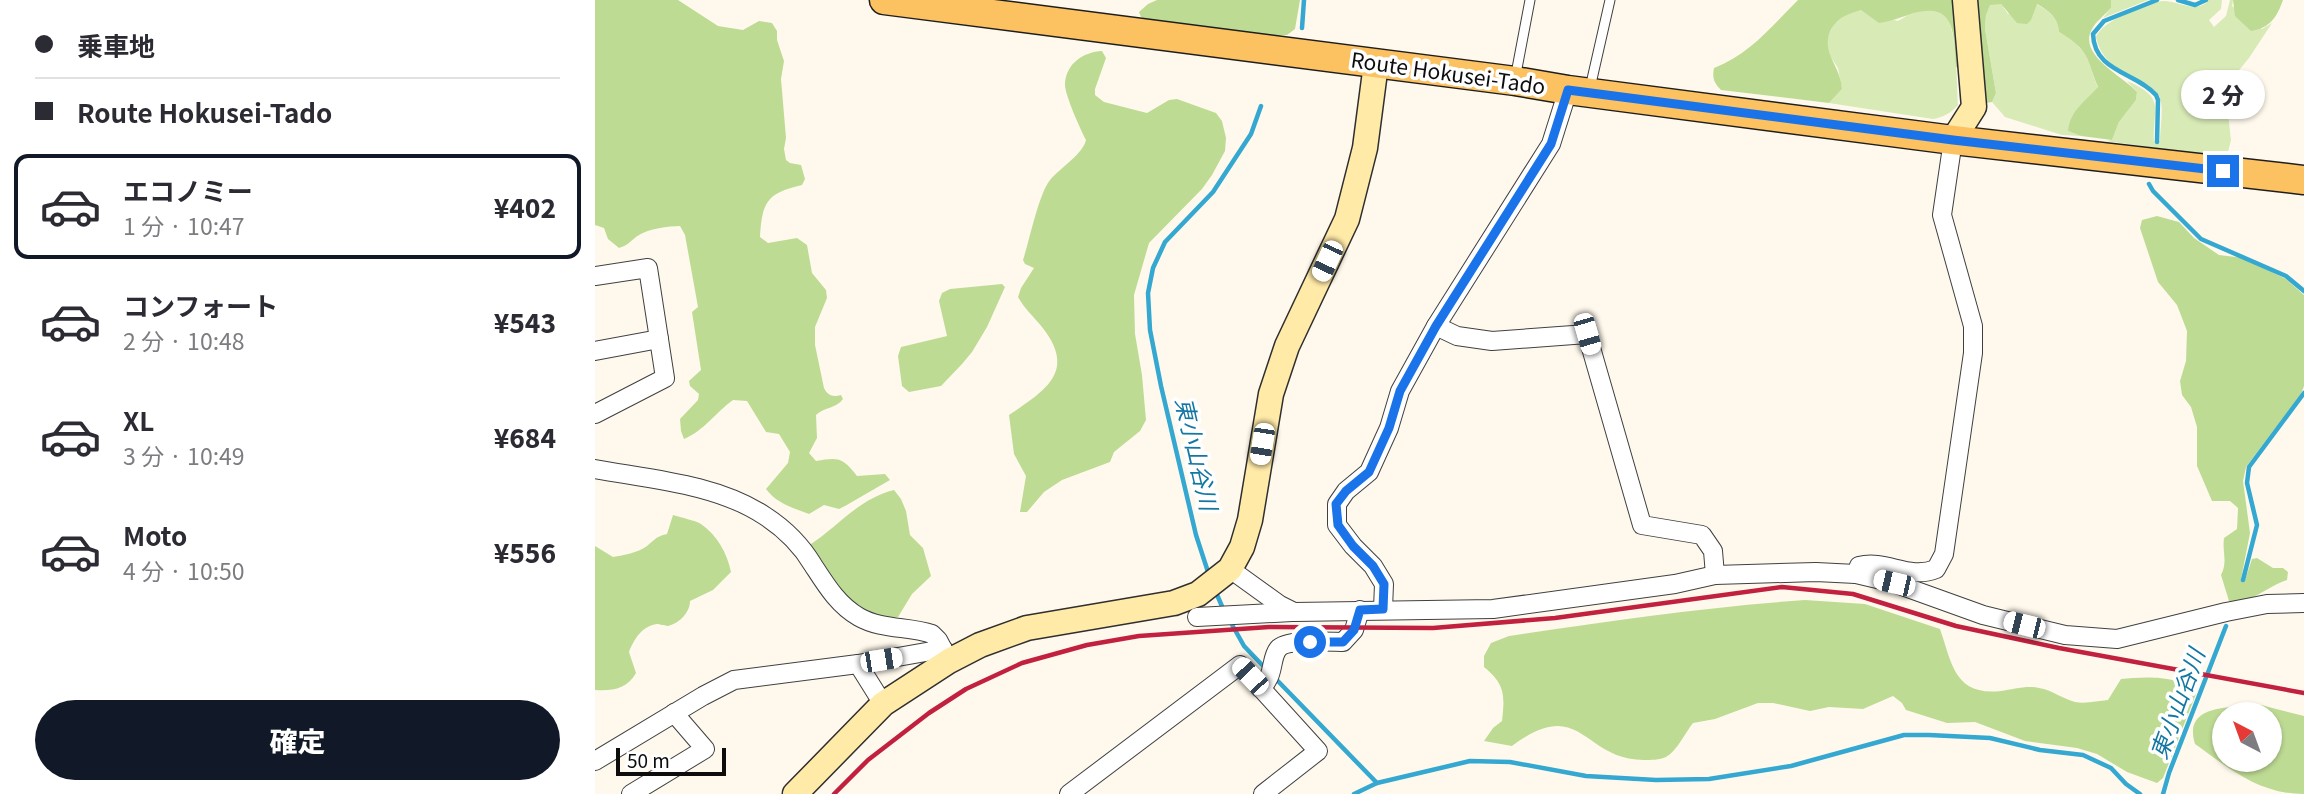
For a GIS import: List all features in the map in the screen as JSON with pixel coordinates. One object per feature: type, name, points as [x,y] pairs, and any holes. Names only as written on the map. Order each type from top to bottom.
[{"type":"main road","name":"Route Hokusei-Tado","points":[[884,0],[1953,140],[2304,180]]},
{"type":"street","points":[[1856,574],[1859,566],[1869,564],[1923,574],[1936,569],[1944,554],[1973,353],[1973,326],[1942,215],[1953,140],[1974,107],[1965,0]]},
{"type":"street","points":[[1203,609],[1242,547],[1250,520],[1271,394],[1287,346],[1347,219],[1365,148],[1376,64]]},
{"type":"street","points":[[1383,609],[1384,584],[1373,566],[1353,546],[1338,525],[1336,504],[1346,491],[1369,472],[1389,428],[1400,391],[1436,326],[1551,144],[1579,91]]},
{"type":"street","points":[[595,276],[647,268],[665,378],[595,414]]},
{"type":"street","points":[[1436,326],[1457,336],[1492,341],[1587,334],[1642,525],[1702,535],[1713,551],[1715,575]]},
{"type":"street","points":[[595,351],[659,340]]},
{"type":"street","points":[[595,469],[710,492],[762,514],[784,529],[806,555],[829,591],[851,612],[875,624],[932,634],[946,655]]},
{"type":"street","points":[[595,761],[734,680],[946,655],[1027,628],[1174,603],[1233,615],[1383,609],[1493,609],[1675,584],[1715,575],[1816,572],[1856,574],[1894,583],[1994,618],[2065,635],[2117,639],[2267,604],[2304,603]]},
{"type":"street","points":[[1225,574],[1294,612]]},
{"type":"street","points":[[1263,686],[1274,666],[1276,650],[1282,645],[1343,642],[1354,630],[1360,610]]},
{"type":"street","points":[[795,794],[883,704],[946,655]]},
{"type":"street","points":[[858,664],[883,704]]},
{"type":"street","points":[[1069,794],[1240,665],[1263,686],[1318,751],[1263,794]]},
{"type":"street","points":[[631,794],[705,749],[674,713]]},
{"type":"lane","points":[[1515,81],[1530,0]]},
{"type":"lane","points":[[1579,91],[1610,0]]},
{"type":"green space","points":[[595,0],[678,0],[718,26],[743,30],[759,21],[772,23],[777,31],[784,61],[781,79],[786,160],[801,165],[805,179],[802,185],[781,192],[769,201],[762,215],[760,237],[768,243],[797,238],[807,245],[812,273],[826,290],[827,298],[815,327],[815,345],[824,388],[829,394],[841,395],[843,399],[837,405],[816,415],[817,438],[809,453],[816,461],[840,460],[857,476],[885,474],[890,480],[839,509],[824,505],[809,514],[785,505],[770,494],[766,489],[788,463],[790,452],[779,434],[766,432],[747,401],[733,400],[698,431],[684,439],[680,419],[698,400],[699,394],[690,386],[689,381],[701,370],[692,312],[698,307],[685,235],[680,226],[659,228],[643,233],[619,248],[608,239],[604,228],[595,225]]},
{"type":"green space","points":[[1157,0],[1300,0],[1295,29],[1287,35],[1270,36],[1141,17],[1139,12]]},
{"type":"green space","points":[[1798,0],[1958,0],[1961,69],[1956,67],[1953,32],[1945,16],[1926,11],[1879,23],[1861,10],[1846,15],[1830,32],[1828,46],[1842,89],[1829,103],[1721,90],[1714,80],[1714,68],[1749,48]]},
{"type":"green space","points":[[1972,0],[2111,0],[2111,8],[2092,29],[2089,39],[2091,48],[2104,65],[2137,92],[2136,100],[2119,122],[2112,140],[2081,136],[2068,131],[2079,106],[2098,87],[2082,50],[2059,32],[2052,15],[2037,4],[2027,24],[2017,23],[2001,4],[1990,5],[1985,29],[1996,93],[1992,102],[1986,103]]},
{"type":"green space","points":[[2111,0],[2148,0],[2103,18],[2111,8]]},
{"type":"green space","points":[[2209,0],[2222,0],[2221,9],[2209,20],[2214,27],[2226,16],[2230,0],[2233,0],[2232,6],[2262,29],[2272,23],[2249,58],[2225,87],[2231,140],[2228,152],[2218,156],[2105,141],[2112,140],[2119,122],[2136,100],[2137,92],[2127,81],[2148,93],[2155,104],[2154,142],[2160,141],[2162,107],[2157,94],[2150,87],[2109,62],[2096,37],[2100,31],[2135,9],[2162,1],[2193,7]]},
{"type":"green space","points":[[2233,0],[2283,0],[2272,21],[2251,31],[2235,16]]},
{"type":"green space","points":[[1990,4],[2001,4],[2008,14],[2036,4],[2052,15],[2059,32],[2086,55],[2098,88],[2089,97],[2068,131],[2081,136],[2062,135],[2005,117],[1992,102],[1996,93],[1985,29]]},
{"type":"green space","points":[[1927,9],[1943,12],[1951,28],[1957,70],[1958,105],[1955,108],[1944,116],[1933,119],[1829,103],[1842,89],[1838,68],[1830,56],[1826,41],[1835,22],[1844,15],[1861,10],[1898,21]]},
{"type":"green space","points":[[1102,51],[1106,58],[1095,95],[1104,102],[1147,113],[1169,100],[1177,99],[1216,113],[1222,121],[1226,138],[1225,151],[1202,189],[1149,243],[1134,295],[1135,334],[1146,420],[1140,431],[1114,452],[1110,462],[1062,480],[1044,492],[1027,512],[1020,512],[1026,476],[1014,454],[1009,415],[1045,388],[1057,368],[1057,356],[1052,342],[1018,297],[1034,268],[1023,260],[1046,186],[1081,150],[1086,140],[1067,95],[1066,77],[1077,60]]},
{"type":"green space","points":[[2157,216],[2179,222],[2194,238],[2219,255],[2244,258],[2286,279],[2304,295],[2304,386],[2301,394],[2246,467],[2243,481],[2250,533],[2241,579],[2245,580],[2252,559],[2257,558],[2273,568],[2283,568],[2288,572],[2287,580],[2245,600],[2229,601],[2221,575],[2224,566],[2224,538],[2237,529],[2238,508],[2230,501],[2212,501],[2197,466],[2197,427],[2191,407],[2182,395],[2180,381],[2186,361],[2187,331],[2177,305],[2158,282],[2140,228],[2142,220]]},
{"type":"green space","points":[[1002,284],[1005,287],[987,327],[972,352],[941,386],[909,392],[902,386],[898,356],[901,347],[947,336],[939,301],[942,293],[950,289]]},
{"type":"green space","points":[[894,490],[906,511],[910,535],[923,548],[931,576],[912,594],[898,617],[882,618],[868,614],[844,596],[808,546],[859,507]]},
{"type":"green space","points":[[673,515],[707,528],[724,551],[731,572],[713,590],[690,601],[680,620],[668,626],[652,625],[639,634],[629,652],[636,673],[628,683],[614,689],[595,690],[595,546],[613,557],[639,550],[667,534]]},
{"type":"green space","points":[[1805,600],[1865,604],[1940,629],[1957,675],[1964,683],[1985,691],[2035,687],[2075,702],[2087,703],[2108,700],[2121,679],[2161,678],[2182,683],[2196,694],[2163,778],[2157,783],[2127,772],[2097,754],[2077,748],[2025,741],[1975,722],[1947,723],[1906,710],[1893,696],[1863,709],[1829,707],[1810,711],[1773,703],[1758,703],[1715,719],[1693,723],[1670,754],[1655,760],[1623,757],[1568,728],[1553,726],[1535,732],[1512,746],[1484,741],[1502,721],[1503,712],[1500,685],[1484,667],[1484,656],[1491,643],[1509,636],[1620,620]]},
{"type":"green space","points":[[2212,710],[2212,756],[2195,744],[2193,730],[2196,721]]},
{"type":"green space","points":[[2282,710],[2304,716],[2304,794],[2273,790],[2235,772],[2282,772]]},
{"type":"waterway","name":"東小山谷川","points":[[1302,28],[1304,0]]},
{"type":"waterway","name":"東小山谷川","points":[[2157,0],[2104,21],[2093,34],[2095,47],[2108,64],[2148,87],[2156,95],[2157,142]]},
{"type":"waterway","name":"東小山谷川","points":[[2178,0],[2195,5],[2206,0]]},
{"type":"waterway","name":"東小山谷川","points":[[1209,575],[1196,535],[1161,386],[1150,330],[1148,293],[1153,268],[1165,242],[1213,192],[1251,134],[1261,106]]},
{"type":"waterway","name":"東小山谷川","points":[[2149,184],[2201,239],[2286,276],[2304,291]]},
{"type":"waterway","name":"東小山谷川","points":[[2243,580],[2257,525],[2247,483],[2249,467],[2304,393]]},
{"type":"waterway","name":"東小山谷川","points":[[1215,590],[1224,611]]},
{"type":"waterway","name":"東小山谷川","points":[[1230,621],[1244,646],[1267,670]]},
{"type":"waterway","name":"東小山谷川","points":[[2163,794],[2226,626]]},
{"type":"waterway","name":"東小山谷川","points":[[1273,676],[1377,783]]},
{"type":"waterway","points":[[1354,794],[1377,783],[1470,761],[1510,762],[1586,776],[1656,780],[1709,779],[1791,766],[1904,735],[1990,738],[2040,750],[2083,755],[2111,768],[2140,794]]},
{"type":"railway","points":[[834,794],[868,760],[929,713],[966,689],[1022,663],[1087,645],[1139,636],[1269,627],[1433,628],[1555,618],[1782,587],[1853,594],[1956,626],[2059,648],[2304,693]]},
{"type":"route","points":[[1310,642],[1343,642],[1354,630],[1360,610],[1383,609],[1384,584],[1373,566],[1353,546],[1338,525],[1336,504],[1346,491],[1369,472],[1389,428],[1400,391],[1436,326],[1551,144],[1568,90],[1953,140],[2223,171]]}]
